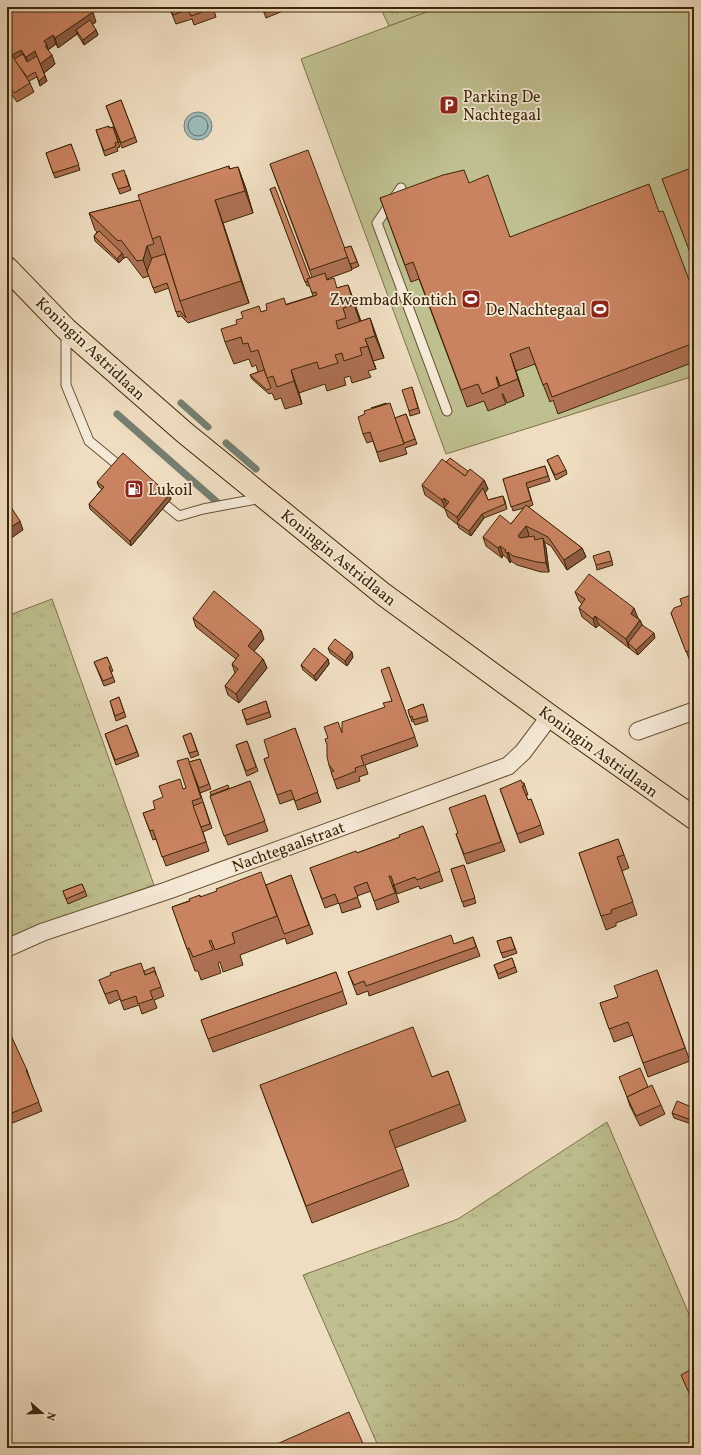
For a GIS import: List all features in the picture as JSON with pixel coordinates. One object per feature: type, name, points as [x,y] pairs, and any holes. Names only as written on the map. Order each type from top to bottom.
[{"type":"main road","name":"Koningin Astridlaan","points":[[7,268],[66,329],[185,433],[384,594],[550,716],[694,818]]},
{"type":"street","points":[[638,731],[694,711]]},
{"type":"street","name":"Nachtegaalstraat","points":[[7,948],[43,932],[169,890],[508,766],[523,752],[550,716]]},
{"type":"lane","points":[[401,188],[377,223],[447,411]]},
{"type":"lane","points":[[66,329],[66,385],[89,441],[131,476]]},
{"type":"lane","points":[[149,491],[179,516],[264,497]]},
{"type":"green space","points":[[380,7],[440,7],[389,26]]},
{"type":"green space","points":[[440,7],[694,7],[694,376],[446,454],[301,59]]},
{"type":"green space","points":[[52,599],[154,885],[7,938],[7,616]]},
{"type":"green space","points":[[607,1122],[694,1326],[694,1448],[379,1448],[303,1275],[458,1219]]},
{"type":"water","points":[[198,112],[208,116],[212,126],[208,136],[198,140],[188,136],[184,126],[188,116]]},
{"type":"building","points":[[9,7],[89,7],[93,12],[55,38],[53,35],[44,41],[47,45],[45,46],[52,55],[40,64],[35,51],[26,57],[21,50],[12,55],[30,83],[14,93],[7,83],[7,9]]},
{"type":"building","points":[[170,7],[213,8],[191,16],[188,9],[173,15]]},
{"type":"building","points":[[262,7],[281,7],[264,13]]},
{"type":"building","points":[[90,20],[96,30],[83,40],[76,30]]},
{"type":"building","points":[[23,54],[27,62],[37,56],[45,76],[39,81],[35,72],[27,77],[14,59]]},
{"type":"building","points":[[121,100],[135,137],[121,143],[106,106]]},
{"type":"building","points":[[109,126],[109,128],[113,127],[118,142],[115,143],[116,146],[104,151],[96,130]]},
{"type":"building","points":[[71,144],[79,165],[53,173],[46,153]]},
{"type":"building","points":[[308,150],[348,257],[310,270],[270,164]]},
{"type":"building","points":[[229,166],[229,169],[238,167],[245,191],[215,200],[241,281],[180,301],[160,236],[152,239],[138,195]]},
{"type":"building","points":[[694,167],[694,263],[662,179]]},
{"type":"building","points":[[124,170],[129,186],[118,189],[112,174]]},
{"type":"building","points":[[464,170],[469,183],[488,175],[510,237],[649,184],[659,212],[663,211],[694,293],[694,343],[552,397],[547,383],[543,385],[529,347],[510,354],[518,379],[500,386],[496,377],[499,387],[482,394],[478,384],[461,390],[413,262],[405,265],[380,198],[443,175]]},
{"type":"building","points":[[275,187],[310,278],[305,282],[270,189]]},
{"type":"building","points":[[140,200],[154,244],[147,246],[143,260],[137,261],[121,240],[118,241],[89,213]]},
{"type":"building","points":[[99,231],[122,253],[117,259],[94,236]]},
{"type":"building","points":[[351,246],[357,262],[350,264],[344,248]]},
{"type":"building","points":[[165,254],[186,318],[180,311],[176,312],[167,283],[153,288],[147,271],[152,258]]},
{"type":"building","points":[[325,273],[327,280],[334,278],[337,288],[348,285],[354,305],[343,308],[346,318],[336,321],[338,329],[370,318],[375,336],[365,339],[368,346],[360,348],[362,355],[344,361],[342,353],[335,355],[338,363],[319,369],[317,362],[291,370],[294,381],[277,387],[273,376],[267,378],[258,350],[251,352],[248,343],[243,344],[241,337],[225,342],[221,329],[237,324],[236,320],[243,318],[241,312],[259,306],[261,312],[267,310],[266,304],[284,298],[286,305],[317,295],[316,292],[312,293],[307,279]]},
{"type":"building","points":[[264,370],[271,388],[267,390],[250,375]]},
{"type":"building","points":[[412,387],[418,408],[409,411],[402,390]]},
{"type":"building","points":[[390,403],[404,444],[377,452],[370,432],[363,434],[358,417],[365,414],[364,411]]},
{"type":"building","points":[[406,414],[415,439],[404,443],[395,418]]},
{"type":"building","points":[[123,453],[169,495],[130,541],[89,504],[104,487],[97,482]]},
{"type":"building","points":[[558,455],[566,470],[555,475],[547,460]]},
{"type":"building","points":[[450,458],[469,472],[465,476],[446,462]]},
{"type":"building","points":[[442,459],[465,476],[470,469],[484,480],[457,517],[444,508],[449,502],[444,498],[442,500],[422,485]]},
{"type":"building","points":[[545,466],[548,476],[526,483],[531,500],[511,507],[503,479]]},
{"type":"building","points":[[483,488],[488,500],[503,496],[505,504],[482,514],[469,531],[457,523]]},
{"type":"building","points":[[7,501],[20,521],[7,530]]},
{"type":"building","points":[[526,505],[582,548],[564,560],[548,537],[526,526],[518,536],[520,538],[534,536],[535,540],[543,538],[546,563],[537,562],[513,556],[508,552],[505,552],[506,550],[500,546],[498,548],[483,537],[500,515],[511,524]]},
{"type":"building","points":[[609,551],[612,561],[596,565],[593,556]]},
{"type":"building","points":[[589,574],[634,608],[631,614],[640,620],[626,639],[595,616],[593,619],[579,608],[585,599],[575,592]]},
{"type":"building","points":[[214,591],[261,630],[248,646],[263,659],[236,694],[225,686],[238,669],[232,664],[239,655],[193,618]]},
{"type":"building","points":[[694,594],[694,649],[686,652],[671,613],[674,608],[682,605],[680,599]]},
{"type":"building","points":[[642,625],[654,633],[636,650],[628,643]]},
{"type":"building","points":[[335,639],[352,652],[345,661],[328,648]]},
{"type":"building","points":[[314,648],[328,659],[314,676],[301,665]]},
{"type":"building","points":[[107,657],[111,666],[109,667],[113,677],[103,681],[94,662]]},
{"type":"building","points":[[389,667],[415,737],[361,756],[364,765],[355,768],[356,771],[334,780],[331,772],[334,771],[329,765],[327,757],[327,745],[325,739],[328,738],[324,727],[338,722],[342,733],[342,722],[385,707],[383,703],[392,701],[381,670]]},
{"type":"building","points":[[119,697],[124,712],[115,716],[110,701]]},
{"type":"building","points":[[266,701],[269,712],[246,720],[242,710]]},
{"type":"building","points":[[423,704],[427,716],[413,720],[412,716],[410,717],[408,710]]},
{"type":"building","points":[[127,725],[137,752],[115,760],[105,734]]},
{"type":"building","points":[[295,728],[318,792],[295,801],[291,790],[277,795],[264,759],[269,757],[264,740]]},
{"type":"building","points":[[191,733],[197,751],[189,753],[183,736]]},
{"type":"building","points":[[247,741],[256,767],[246,771],[236,745]]},
{"type":"building","points":[[188,758],[201,798],[192,801],[206,842],[162,857],[153,830],[150,831],[143,813],[155,809],[153,801],[163,797],[159,786],[180,779],[183,789],[186,788],[177,761]]},
{"type":"building","points":[[200,759],[209,784],[199,788],[189,762]]},
{"type":"building","points":[[521,780],[522,783],[524,783],[524,786],[522,786],[528,800],[531,799],[541,825],[517,834],[500,789]]},
{"type":"building","points":[[250,781],[265,821],[224,836],[210,796]]},
{"type":"building","points":[[228,785],[229,788],[211,795],[210,792]]},
{"type":"building","points":[[485,795],[501,842],[464,854],[456,834],[458,833],[449,808]]},
{"type":"building","points":[[203,802],[210,824],[201,827],[193,806]]},
{"type":"building","points":[[423,826],[440,871],[417,880],[415,877],[394,885],[391,876],[389,876],[395,893],[374,901],[367,882],[354,887],[358,897],[339,904],[335,894],[322,899],[310,868],[356,851],[357,853],[400,837],[399,835]]},
{"type":"building","points":[[618,839],[624,855],[617,857],[633,902],[611,910],[612,913],[601,916],[579,853]]},
{"type":"building","points":[[464,865],[475,898],[462,902],[451,869]]},
{"type":"building","points":[[261,872],[277,916],[232,933],[235,943],[215,950],[211,940],[209,941],[213,950],[193,957],[189,948],[187,949],[172,907],[190,901],[189,899],[200,895],[200,897],[217,891],[216,889]]},
{"type":"building","points":[[291,875],[309,925],[284,934],[266,885]]},
{"type":"building","points":[[82,884],[85,891],[66,899],[63,891]]},
{"type":"building","points":[[451,935],[454,944],[473,937],[476,947],[366,986],[364,981],[354,985],[348,972]]},
{"type":"building","points":[[511,937],[515,949],[501,953],[497,941]]},
{"type":"building","points":[[512,958],[515,967],[498,974],[494,965]]},
{"type":"building","points":[[141,963],[145,975],[155,971],[161,987],[150,991],[153,999],[138,1004],[136,996],[121,1001],[117,990],[105,994],[99,980],[111,975],[110,973]]},
{"type":"building","points":[[154,967],[155,971],[145,975],[144,971]]},
{"type":"building","points":[[657,970],[685,1048],[643,1063],[628,1022],[609,1029],[600,1003],[618,997],[614,986]]},
{"type":"building","points":[[336,972],[343,991],[208,1039],[201,1020]]},
{"type":"building","points":[[7,1027],[27,1070],[39,1102],[7,1115]]},
{"type":"building","points":[[413,1027],[432,1077],[448,1071],[460,1104],[389,1131],[403,1169],[306,1206],[260,1085]]},
{"type":"building","points":[[640,1068],[648,1087],[627,1097],[619,1077]]},
{"type":"building","points":[[652,1085],[661,1105],[636,1116],[627,1097]]},
{"type":"building","points":[[677,1101],[694,1108],[694,1121],[672,1113]]},
{"type":"building","points":[[694,1368],[694,1404],[681,1375]]},
{"type":"building","points":[[349,1412],[365,1448],[268,1448]]},
{"type":"waterway","points":[[181,403],[208,427]]},
{"type":"waterway","points":[[117,414],[218,503]]},
{"type":"waterway","points":[[226,443],[256,469]]},
{"type":"place","name":"Parking De Nachtegaal","points":[[449,105]]},
{"type":"place","name":"Zwembad Kontich","points":[[471,299]]},
{"type":"place","name":"De Nachtegaal","points":[[600,309]]},
{"type":"place","name":"Lukoil","points":[[134,489]]}]
